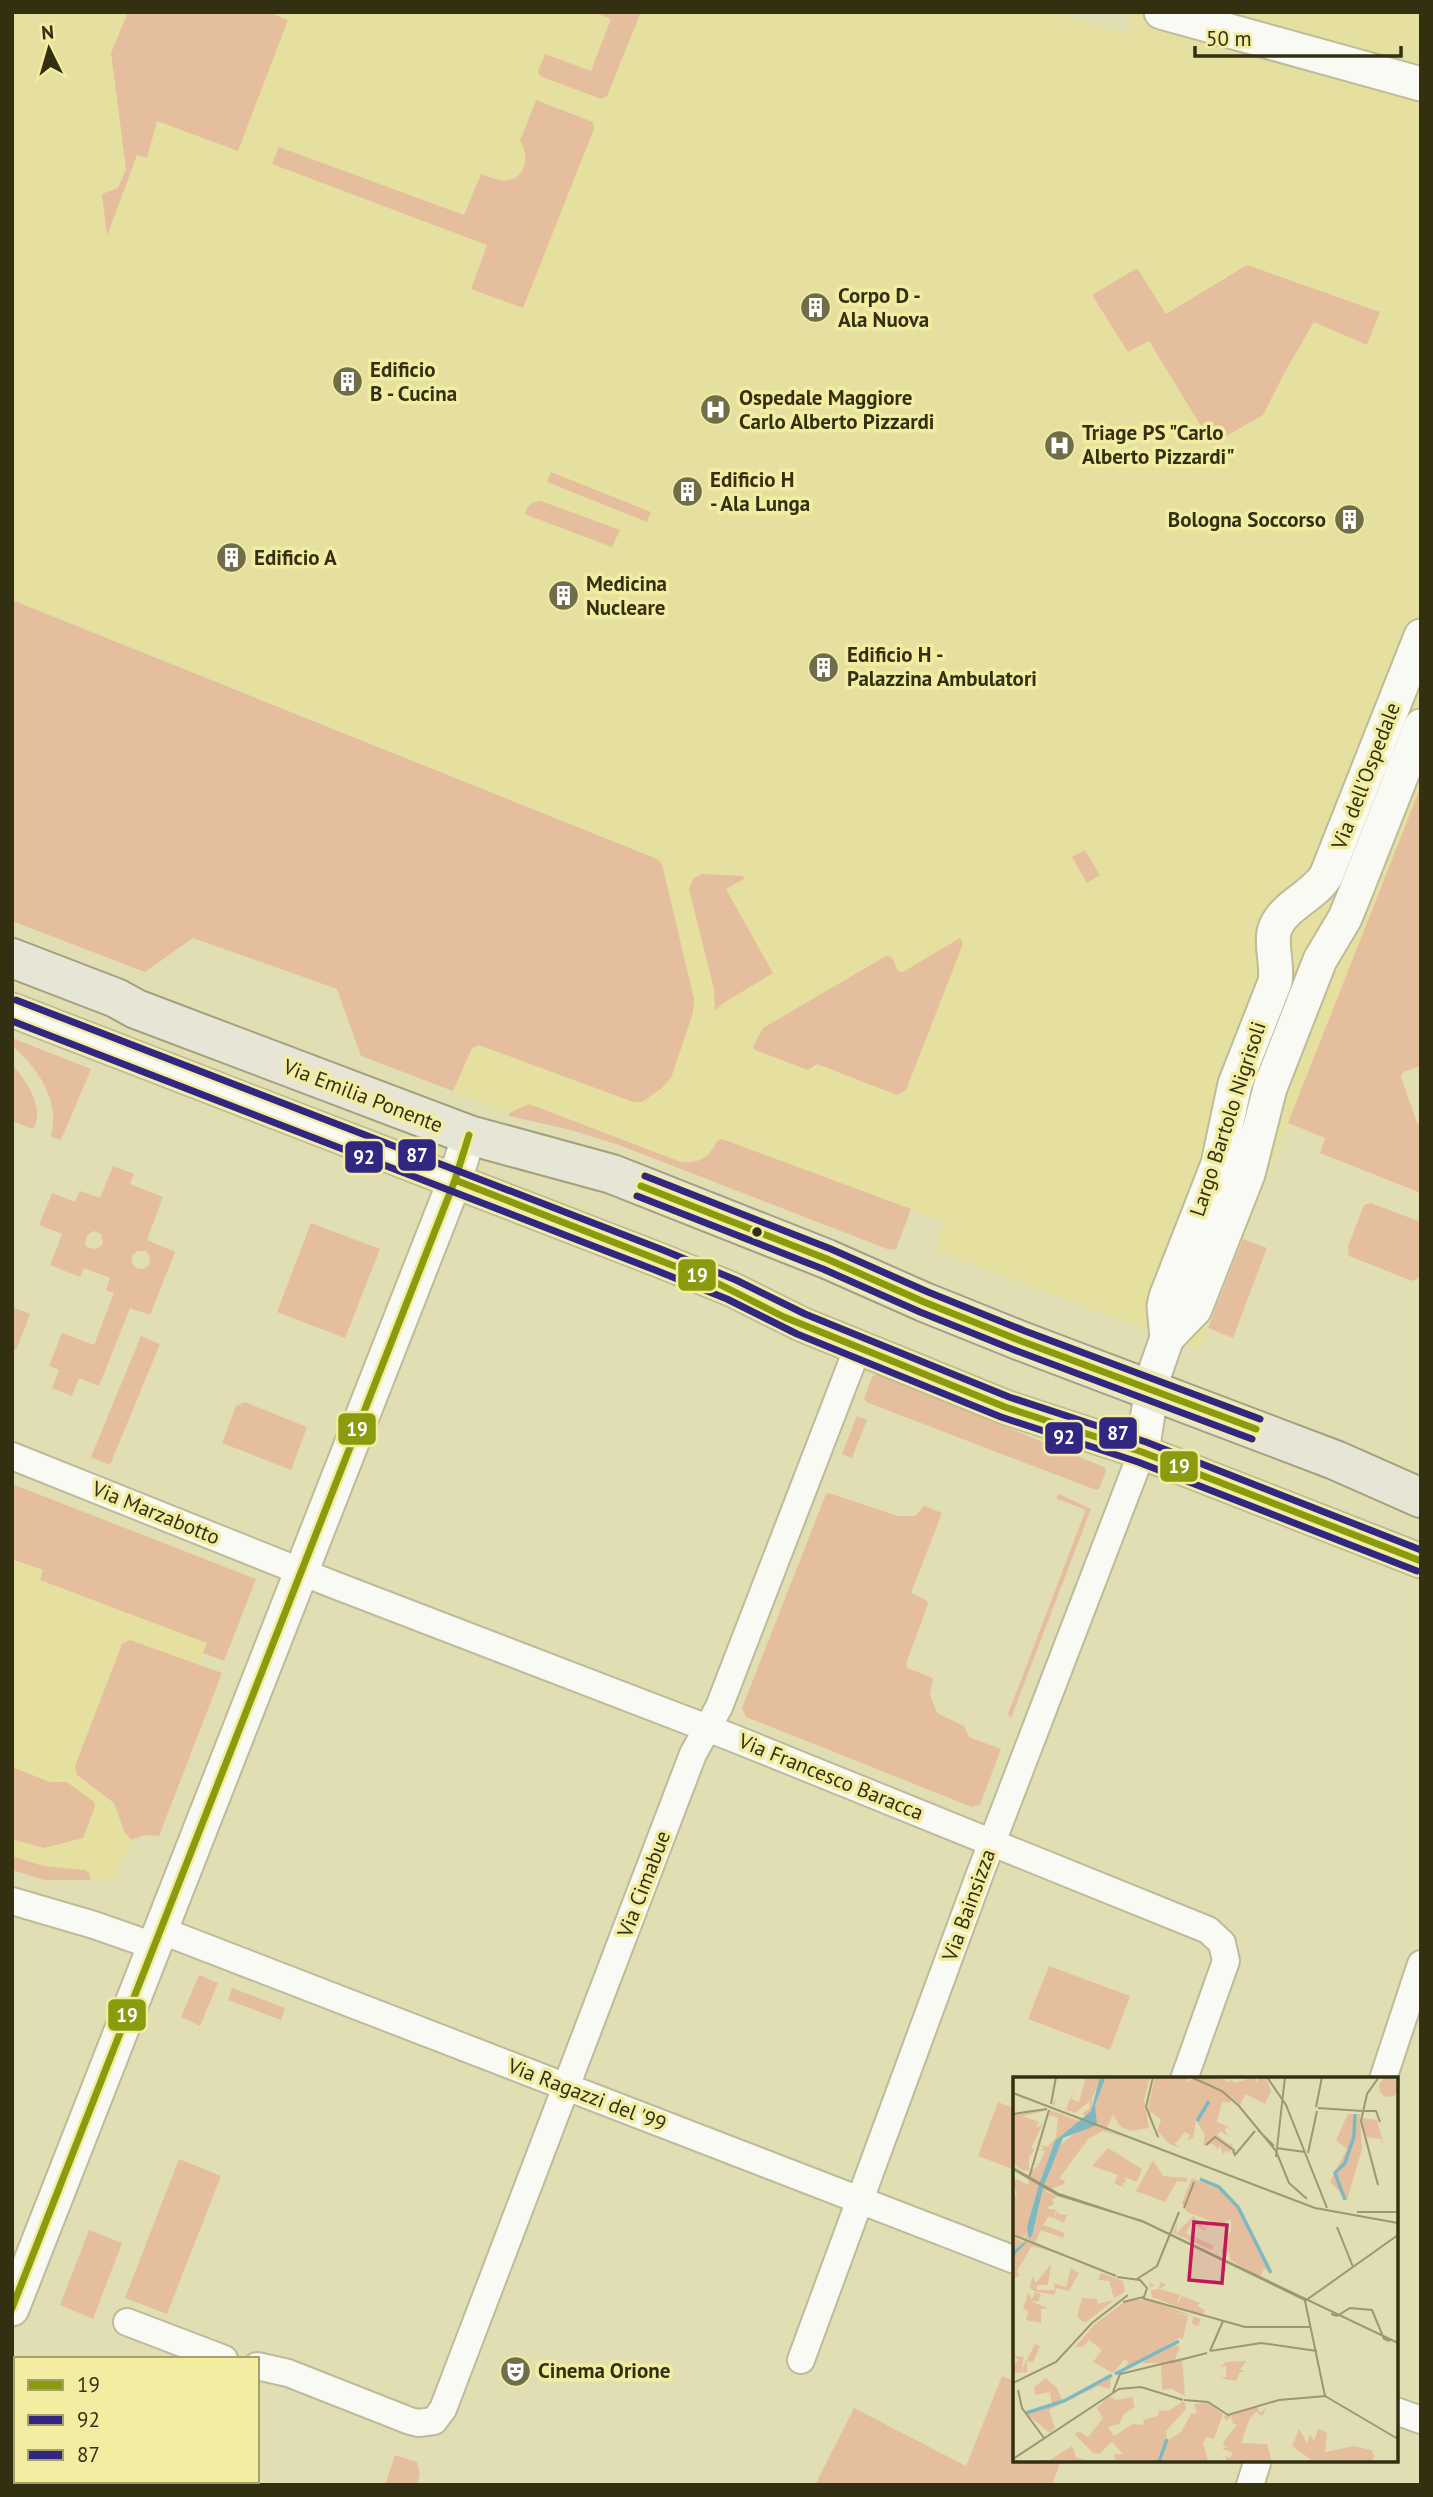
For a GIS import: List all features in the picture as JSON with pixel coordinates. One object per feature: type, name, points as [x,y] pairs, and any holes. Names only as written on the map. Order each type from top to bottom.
[{"type":"main road","name":"Via Emilia Ponente","points":[[12,958],[116,998],[136,1009],[469,1135],[612,1174],[827,1259],[1021,1341],[1335,1460],[1421,1498]]},
{"type":"street","points":[[1161,12],[1421,84]]},
{"type":"street","name":"Via dell'Ospedale","points":[[1326,876],[1421,636]]},
{"type":"street","name":"Via dell'Ospedale","points":[[1354,896],[1421,726]]},
{"type":"street","name":"Largo Bartolo Nigrisoli","points":[[1142,1452],[1151,1390],[1167,1338],[1164,1306],[1166,1297],[1218,1164],[1235,1084],[1275,982],[1273,938],[1277,925],[1283,916],[1326,876]]},
{"type":"street","name":"Largo Bartolo Nigrisoli","points":[[1167,1338],[1195,1309],[1248,1174],[1270,1088],[1320,960],[1345,918],[1354,896]]},
{"type":"street","points":[[12,1010],[723,1285],[784,1317],[1025,1415],[1142,1452],[1421,1561]]},
{"type":"street","points":[[16,2290],[455,1180],[469,1135]]},
{"type":"street","name":"Via Cimabue","points":[[259,2366],[288,2373],[418,2423],[434,2421],[443,2409],[697,1744],[719,1707],[858,1347]]},
{"type":"street","name":"Via Bainsizza","points":[[801,2360],[992,1843],[1142,1452]]},
{"type":"street","name":"Via Marzabotto","points":[[12,1456],[300,1571]]},
{"type":"street","name":"Via Francesco Baracca","points":[[300,1571],[707,1728],[1208,1930],[1218,1937],[1225,1952],[1225,1966],[1185,2077]]},
{"type":"street","name":"Via Ragazzi del '99","points":[[12,1901],[157,1938],[566,2088],[1013,2259]]},
{"type":"street","points":[[1384,2077],[1421,1964]]},
{"type":"street","points":[[127,2322],[219,2357]]},
{"type":"street","points":[[1398,2412],[1421,2420]]},
{"type":"street","points":[[1250,2485],[1257,2462]]},
{"type":"shaded area","name":"Ospedale Maggiore Carlo Alberto Pizzardi","points":[[12,12],[1047,12],[1126,34],[1133,12],[1421,12],[1421,786],[1199,1350],[936,1250],[945,1222],[722,1139],[717,1141],[709,1155],[704,1158],[681,1162],[530,1104],[509,1113],[361,1056],[337,989],[193,938],[145,972],[12,921]]},
{"type":"shaded area","points":[[128,12],[268,12],[288,20],[238,151],[157,121],[147,158],[137,155],[107,236],[102,194],[118,188],[126,169],[111,53]]},
{"type":"shaded area","points":[[594,12],[641,12],[607,96],[601,99],[540,76],[538,71],[545,54],[591,71],[611,19]]},
{"type":"shaded area","points":[[536,100],[593,122],[594,129],[523,308],[471,289],[487,245],[272,164],[279,147],[464,215],[481,174],[510,180],[520,174],[525,164],[525,152],[520,141]]},
{"type":"shaded area","points":[[1247,265],[1380,312],[1367,345],[1314,322],[1263,415],[1212,444],[1149,341],[1128,352],[1092,295],[1137,268],[1166,314]]},
{"type":"shaded area","points":[[551,472],[651,512],[647,522],[547,482]]},
{"type":"shaded area","points":[[541,501],[620,530],[612,547],[525,513],[531,504]]},
{"type":"shaded area","points":[[12,600],[657,859],[662,864],[694,999],[693,1013],[671,1078],[642,1102],[633,1102],[479,1045],[472,1048],[453,1091],[361,1056],[337,989],[193,938],[145,972],[12,921]]},
{"type":"shaded area","points":[[1421,786],[1421,1066],[1403,1072],[1401,1077],[1417,1123],[1421,1126],[1421,1193],[1320,1153],[1325,1138],[1288,1123]]},
{"type":"shaded area","points":[[1085,850],[1100,875],[1087,883],[1072,857]]},
{"type":"shaded area","points":[[702,874],[743,876],[744,879],[726,889],[773,973],[715,1011],[714,989],[689,889],[693,879]]},
{"type":"shaded area","points":[[960,938],[963,944],[906,1090],[897,1095],[817,1064],[808,1070],[755,1050],[753,1046],[763,1028],[886,956],[892,957],[898,971],[903,972]]},
{"type":"shaded area","points":[[12,1038],[91,1069],[61,1140],[51,1137],[53,1114],[49,1095],[27,1060],[12,1046]]},
{"type":"shaded area","points":[[12,1065],[28,1086],[36,1104],[33,1129],[12,1121]]},
{"type":"shaded area","points":[[529,1104],[681,1162],[693,1162],[703,1158],[717,1141],[722,1139],[911,1209],[896,1249],[890,1250],[619,1145],[571,1130],[509,1116],[509,1113]]},
{"type":"shaded area","points":[[113,1166],[134,1174],[130,1184],[163,1197],[147,1240],[175,1252],[150,1315],[130,1308],[99,1386],[79,1378],[72,1396],[52,1388],[59,1370],[49,1366],[62,1333],[94,1345],[114,1293],[106,1290],[110,1278],[84,1268],[80,1277],[50,1265],[62,1234],[39,1225],[52,1193],[75,1202],[80,1191],[100,1198]],"holes":[[[94,1231],[101,1234],[103,1242],[95,1249],[87,1247],[85,1243],[87,1235]],[[138,1251],[146,1251],[150,1257],[149,1265],[143,1269],[136,1268],[132,1262],[132,1255]]]},
{"type":"shaded area","points":[[1371,1203],[1421,1222],[1420,1277],[1412,1281],[1349,1256],[1348,1247],[1364,1205]]},
{"type":"shaded area","points":[[311,1223],[380,1249],[345,1338],[277,1312]]},
{"type":"shaded area","points":[[1243,1239],[1267,1248],[1233,1338],[1208,1328]]},
{"type":"shaded area","points":[[12,1307],[30,1314],[16,1350],[12,1348]]},
{"type":"shaded area","points":[[141,1336],[160,1344],[110,1465],[91,1457]]},
{"type":"shaded area","points":[[877,1374],[1104,1467],[1106,1471],[1099,1489],[866,1402],[864,1399],[872,1377]]},
{"type":"shaded area","points":[[245,1402],[307,1427],[291,1470],[222,1443],[236,1406]]},
{"type":"shaded area","points":[[857,1416],[867,1420],[852,1458],[842,1454]]},
{"type":"shaded area","points":[[12,1484],[235,1571],[199,1664],[222,1673],[159,1836],[145,1835],[132,1840],[114,1879],[111,1880],[44,1880],[12,1870]]},
{"type":"shaded area","points":[[12,1484],[256,1579],[224,1661],[203,1653],[207,1643],[40,1580],[43,1570],[12,1559]]},
{"type":"shaded area","points":[[826,1494],[898,1516],[915,1516],[924,1506],[942,1513],[911,1593],[926,1600],[928,1604],[906,1664],[907,1668],[933,1678],[930,1695],[937,1713],[964,1726],[969,1737],[1001,1749],[980,1805],[972,1807],[746,1717],[742,1708]]},
{"type":"shaded area","points":[[1059,1494],[1091,1509],[1011,1718],[1008,1714],[1085,1512],[1084,1509],[1057,1499]]},
{"type":"shaded area","points":[[130,1640],[222,1673],[159,1836],[145,1835],[131,1840],[124,1831],[114,1803],[77,1775],[75,1766],[122,1644]]},
{"type":"shaded area","points":[[12,1767],[50,1782],[67,1782],[94,1802],[95,1807],[83,1838],[44,1848],[12,1839]]},
{"type":"shaded area","points":[[12,1856],[43,1866],[85,1870],[91,1880],[44,1880],[12,1870]]},
{"type":"shaded area","points":[[1049,1966],[1130,1996],[1110,2050],[1028,2019]]},
{"type":"shaded area","points":[[199,1975],[218,1983],[200,2026],[181,2017]]},
{"type":"shaded area","points":[[232,1988],[285,2008],[281,2020],[228,2000]]},
{"type":"shaded area","points":[[998,2102],[1013,2108],[1013,2169],[978,2156]]},
{"type":"shaded area","points":[[179,2159],[221,2176],[167,2314],[125,2298]]},
{"type":"shaded area","points":[[89,2230],[122,2243],[93,2319],[60,2305]]},
{"type":"shaded area","points":[[1002,2376],[1013,2380],[1013,2462],[1060,2462],[1052,2485],[815,2485],[854,2408],[966,2466]]},
{"type":"shaded area","points":[[395,2455],[417,2462],[420,2475],[417,2485],[385,2485]]},
{"type":"transit line","name":"87","points":[[16,1000],[663,1250],[736,1280],[805,1314],[1009,1397],[1146,1442],[1421,1550]]},
{"type":"transit line","name":"92","points":[[12,1021],[655,1270],[727,1299],[797,1334],[1001,1417],[1138,1462],[1417,1571]]},
{"type":"transit line","name":"19","points":[[12,2308],[455,1180],[469,1135]]},
{"type":"transit line","name":"87","points":[[645,1176],[831,1249],[1025,1331],[1260,1419]]},
{"type":"transit line","name":"19","points":[[455,1180],[715,1282],[784,1317],[1005,1407],[1142,1452],[1421,1561]]},
{"type":"transit line","name":"19","points":[[641,1186],[827,1259],[1021,1341],[1256,1429]]},
{"type":"transit line","name":"92","points":[[637,1196],[823,1269],[1017,1351],[1252,1439]]},
{"type":"place","name":"Corpo D - Ala Nuova","points":[[815,308]]},
{"type":"place","name":"Edificio B - Cucina","points":[[347,382]]},
{"type":"place","name":"Ospedale Maggiore Carlo Alberto Pizzardi","points":[[716,410]]},
{"type":"place","name":"Triage PS \"Carlo Alberto Pizzardi\"","points":[[1059,445]]},
{"type":"place","name":"Edificio H - Ala Lunga","points":[[687,492]]},
{"type":"place","name":"Bologna Soccorso","points":[[1349,520]]},
{"type":"place","name":"Edificio A","points":[[231,558]]},
{"type":"place","name":"Medicina Nucleare","points":[[563,596]]},
{"type":"place","name":"Edificio H - Palazzina Ambulatori","points":[[824,667]]},
{"type":"place","name":"Cinema Orione","points":[[515,2371]]}]
